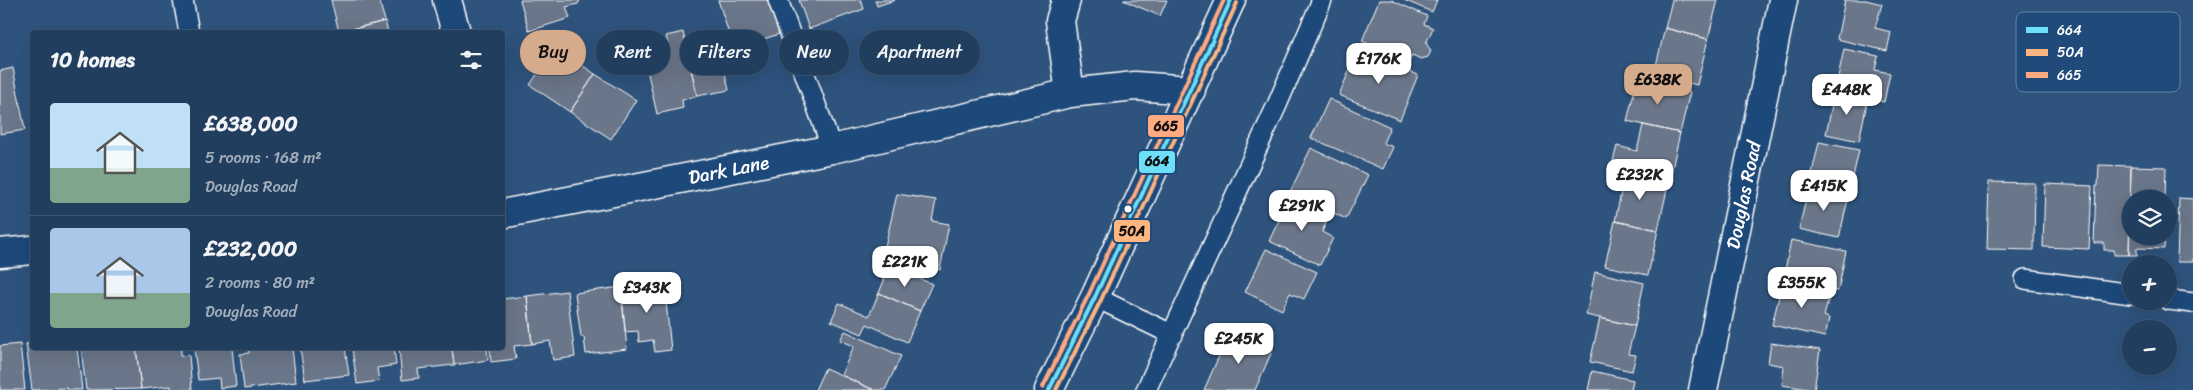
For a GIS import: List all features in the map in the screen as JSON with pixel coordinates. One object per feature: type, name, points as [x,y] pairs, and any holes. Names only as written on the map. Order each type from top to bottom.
[{"type":"street","points":[[447,0],[455,30]]},
{"type":"street","points":[[1066,0],[1060,21],[1070,93]]},
{"type":"street","points":[[1049,390],[1095,297],[1191,90],[1230,0]]},
{"type":"street","name":"Douglas Road","points":[[1703,390],[1784,0]]},
{"type":"street","name":"Dark Lane","points":[[505,210],[832,149],[1070,93],[1135,86],[1191,90]]},
{"type":"street","points":[[0,253],[30,250]]},
{"type":"lane","points":[[184,0],[189,30]]},
{"type":"lane","points":[[778,0],[832,149]]},
{"type":"lane","points":[[1146,390],[1173,335],[1322,0]]},
{"type":"lane","points":[[2025,279],[2122,293]]},
{"type":"lane","points":[[1095,297],[1173,335]]},
{"type":"lane","points":[[2177,301],[2193,303]]},
{"type":"building","points":[[331,0],[379,0],[385,21],[347,30],[338,30]]},
{"type":"building","points":[[520,0],[580,0],[578,4],[566,7],[570,18],[529,30]]},
{"type":"building","points":[[718,0],[768,0],[779,34],[769,37],[769,30],[728,30]]},
{"type":"building","points":[[799,0],[861,0],[864,9],[809,29]]},
{"type":"building","points":[[875,0],[895,0],[877,6]]},
{"type":"building","points":[[1123,0],[1167,0],[1160,16]]},
{"type":"building","points":[[1379,0],[1391,0],[1427,16],[1424,24],[1433,28],[1426,43],[1431,51],[1428,57],[1421,59],[1412,55],[1409,61],[1362,41]]},
{"type":"building","points":[[1404,0],[1437,0],[1432,12]]},
{"type":"building","points":[[1672,0],[1718,0],[1708,39],[1665,28]]},
{"type":"building","points":[[1845,0],[1866,0],[1882,4],[1875,28],[1891,32],[1887,51],[1837,39]]},
{"type":"building","points":[[385,21],[387,30],[350,30]]},
{"type":"building","points":[[1665,28],[1708,39],[1697,85],[1654,74]]},
{"type":"building","points":[[680,33],[680,75],[692,75],[697,96],[682,100],[683,108],[657,114],[648,75],[670,75],[670,35]]},
{"type":"building","points":[[1844,49],[1878,56],[1875,70],[1890,73],[1884,102],[1835,91]]},
{"type":"building","points":[[1358,50],[1418,75],[1400,120],[1339,95]]},
{"type":"building","points":[[13,68],[25,130],[0,134],[0,71]]},
{"type":"building","points":[[586,68],[595,74],[570,112],[530,85],[537,75],[586,75]]},
{"type":"building","points":[[595,74],[636,100],[611,139],[570,112]]},
{"type":"building","points":[[692,75],[725,75],[729,90],[697,96]]},
{"type":"building","points":[[1637,80],[1690,92],[1680,133],[1627,121]]},
{"type":"building","points":[[1835,91],[1868,98],[1859,141],[1826,134]]},
{"type":"building","points":[[1329,99],[1390,127],[1383,143],[1393,147],[1383,169],[1311,138]]},
{"type":"building","points":[[1643,125],[1680,133],[1670,178],[1612,165],[1617,146],[1637,151]]},
{"type":"building","points":[[1819,142],[1859,150],[1849,195],[1809,186]]},
{"type":"building","points":[[1311,148],[1368,175],[1346,219],[1290,192]]},
{"type":"building","points":[[2099,165],[2131,166],[2130,190],[2122,190],[2122,245],[2129,245],[2129,255],[2114,255],[2114,250],[2104,250],[2104,243],[2094,243],[2096,186],[2098,186]]},
{"type":"building","points":[[2131,166],[2166,167],[2165,190],[2130,190]]},
{"type":"building","points":[[1612,173],[1668,185],[1658,230],[1615,221],[1622,188],[1609,186]]},
{"type":"building","points":[[1989,182],[2035,183],[2034,250],[1987,249]]},
{"type":"building","points":[[2045,184],[2092,186],[2089,249],[2043,247]]},
{"type":"building","points":[[1809,186],[1849,195],[1839,238],[1799,229]]},
{"type":"building","points":[[897,194],[936,200],[932,221],[949,224],[940,270],[884,251]]},
{"type":"building","points":[[2179,198],[2193,199],[2193,262],[2177,262]]},
{"type":"building","points":[[1289,199],[1328,218],[1322,232],[1333,238],[1320,265],[1269,241]]},
{"type":"building","points":[[1615,221],[1658,230],[1648,275],[1605,266]]},
{"type":"building","points":[[1791,240],[1846,251],[1838,291],[1783,280]]},
{"type":"building","points":[[2129,245],[2164,245],[2164,249],[2137,248],[2137,255],[2129,255]]},
{"type":"building","points":[[1266,249],[1317,272],[1304,299],[1290,293],[1282,310],[1245,292]]},
{"type":"building","points":[[890,266],[932,284],[920,311],[879,293]]},
{"type":"building","points":[[1595,272],[1644,283],[1635,326],[1586,315]]},
{"type":"building","points":[[1783,280],[1816,287],[1816,291],[1830,294],[1824,316],[1829,318],[1825,337],[1772,325]]},
{"type":"building","points":[[664,283],[671,350],[655,352],[653,340],[639,342],[638,331],[625,332],[621,287]]},
{"type":"building","points":[[621,287],[627,349],[586,354],[584,337],[581,337],[575,293]]},
{"type":"building","points":[[567,291],[575,357],[553,360],[550,341],[532,344],[527,296]]},
{"type":"building","points":[[879,293],[920,311],[907,342],[867,324],[862,334],[831,321],[839,303],[869,316]]},
{"type":"building","points":[[527,296],[532,344],[514,346],[516,359],[491,362],[490,350],[505,350],[505,299]]},
{"type":"building","points":[[1600,318],[1635,326],[1628,354],[1636,355],[1632,371],[1590,362]]},
{"type":"building","points":[[845,331],[901,356],[885,390],[874,390],[841,375],[854,346],[840,340]]},
{"type":"building","points":[[1230,331],[1273,349],[1255,390],[1204,390]]},
{"type":"building","points":[[30,343],[30,350],[77,350],[82,390],[68,390],[67,388],[32,390],[26,344]]},
{"type":"building","points":[[1771,343],[1820,350],[1814,390],[1782,385],[1784,366],[1768,363]]},
{"type":"building","points":[[20,344],[25,390],[0,390],[0,346]]},
{"type":"building","points":[[81,350],[136,350],[141,389],[86,390]]},
{"type":"building","points":[[136,350],[181,350],[181,356],[189,355],[192,390],[171,390],[171,386],[141,389]]},
{"type":"building","points":[[194,350],[232,350],[236,386],[220,388],[219,378],[198,380]]},
{"type":"building","points":[[248,350],[292,350],[296,382],[244,389],[240,354],[249,353]]},
{"type":"building","points":[[300,350],[345,350],[349,375],[305,380]]},
{"type":"building","points":[[352,350],[394,350],[396,365],[377,368],[379,381],[357,384]]},
{"type":"building","points":[[399,350],[452,350],[454,365],[418,369],[419,378],[402,380]]},
{"type":"building","points":[[452,350],[487,350],[488,360],[454,365]]},
{"type":"building","points":[[825,368],[841,375],[874,390],[815,390]]},
{"type":"building","points":[[1592,371],[1633,380],[1631,390],[1588,390]]},
{"type":"transit line","name":"665","points":[[1043,387],[1089,294],[1224,0]]},
{"type":"transit line","name":"664","points":[[1049,390],[1095,297],[1231,0]]},
{"type":"transit line","name":"50A","points":[[1056,390],[1101,300],[1237,3]]}]
